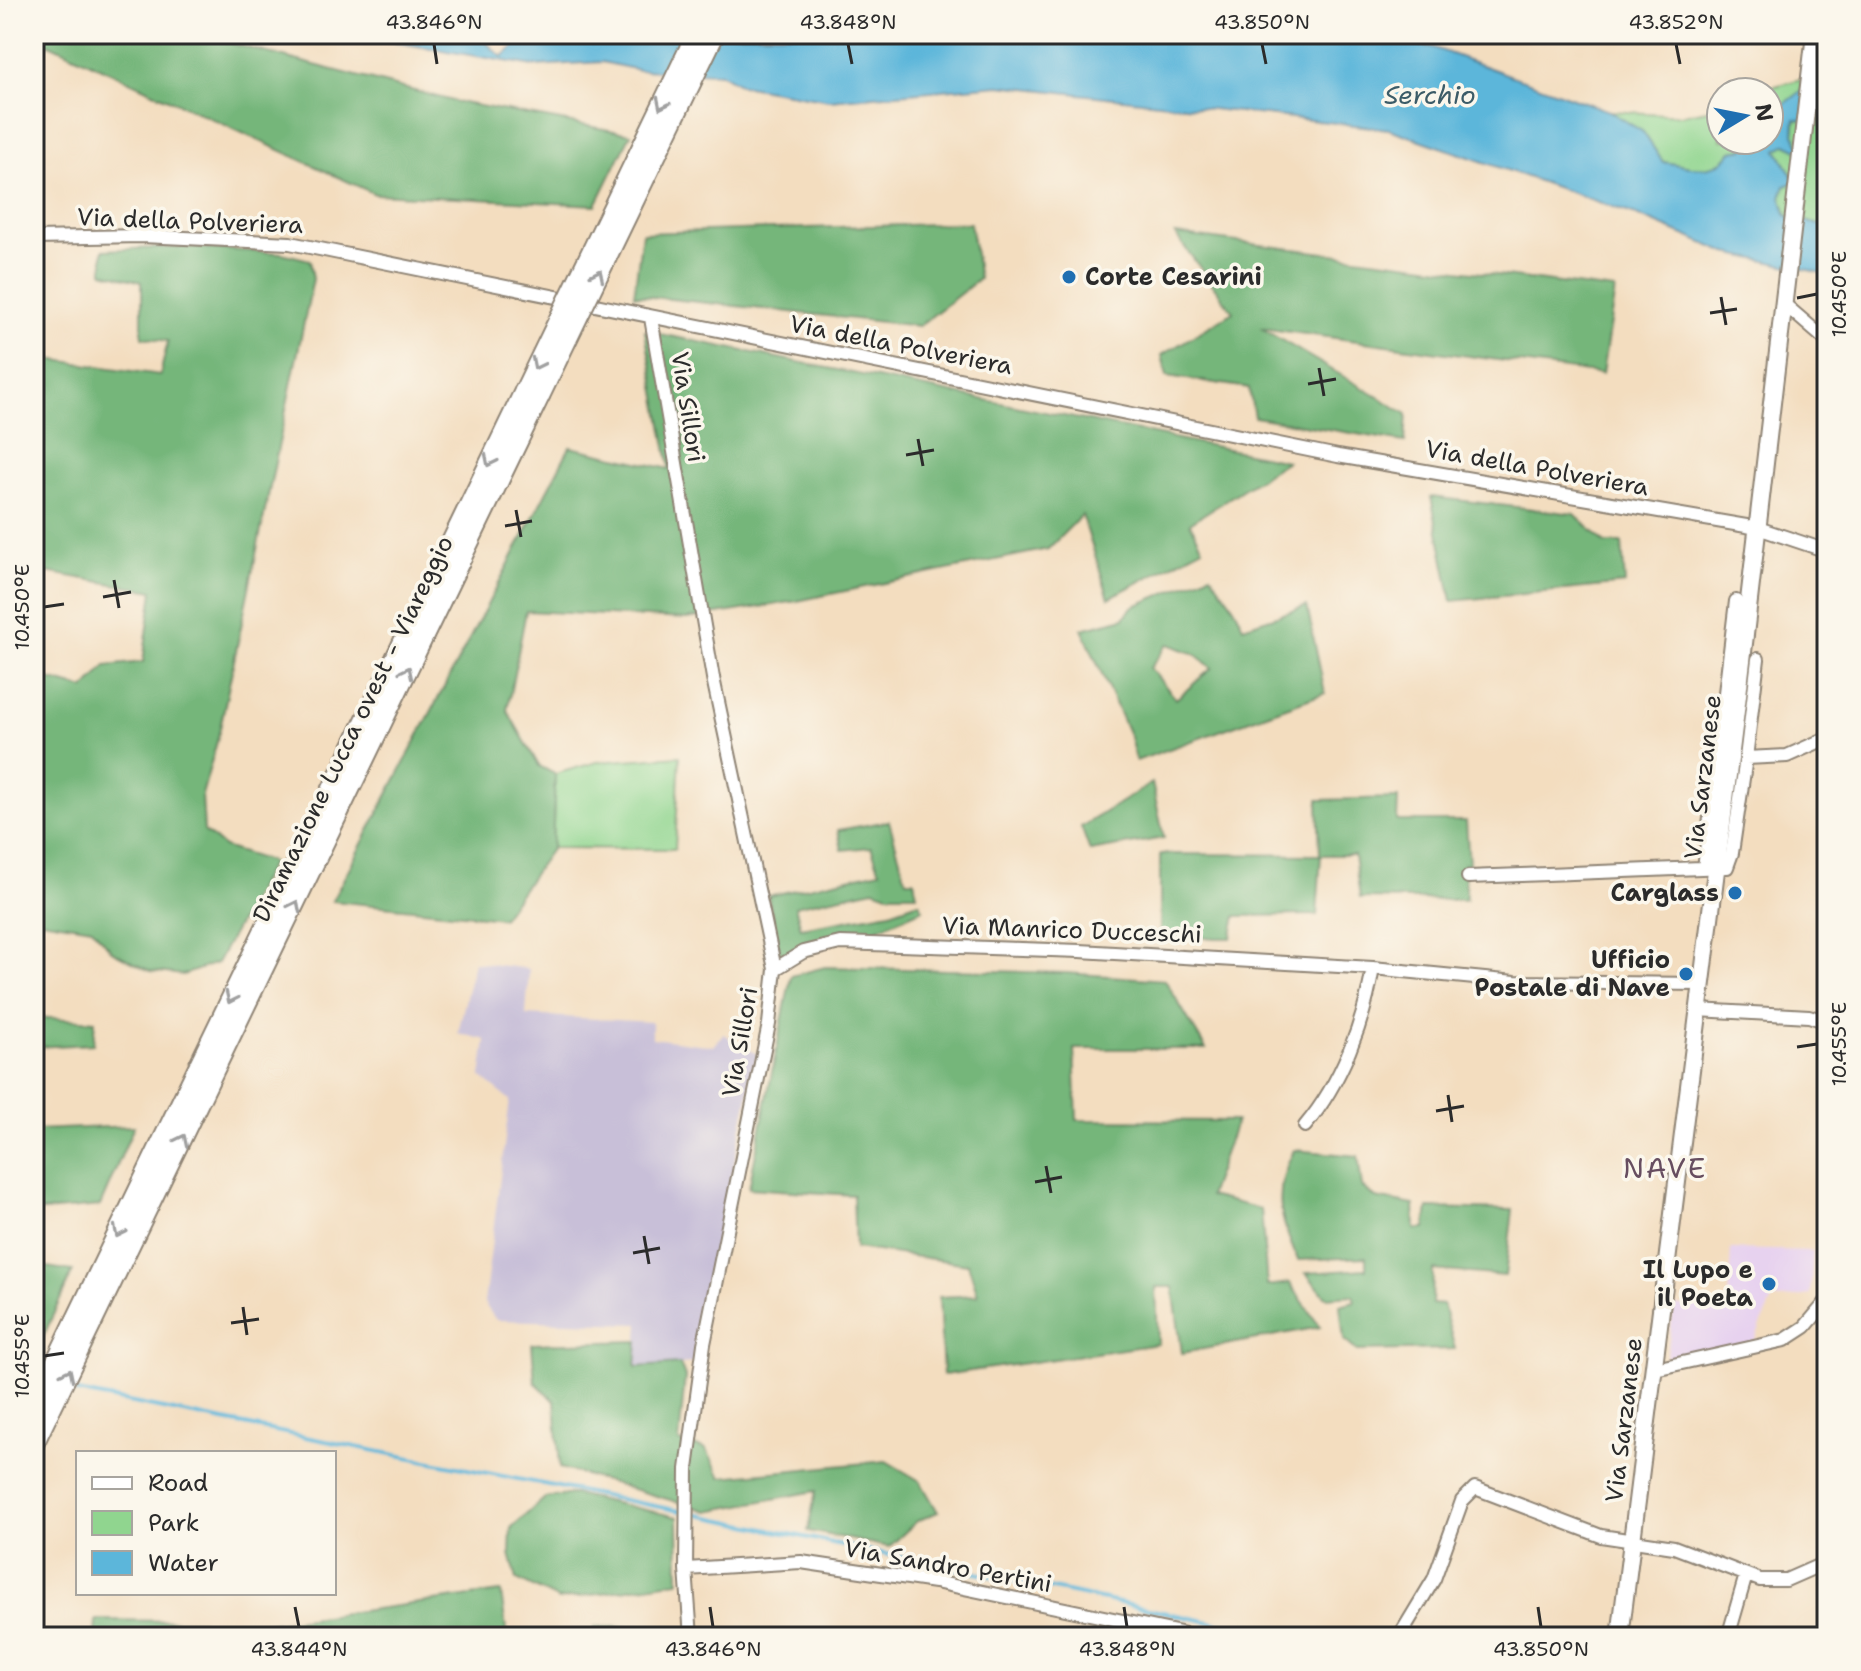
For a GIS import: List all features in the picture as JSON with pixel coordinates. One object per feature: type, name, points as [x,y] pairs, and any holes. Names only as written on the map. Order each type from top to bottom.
[{"type":"highway","name":"Diramazione Lucca ovest - Viareggio","points":[[34,1444],[532,393],[696,34]]},
{"type":"highway","name":"Diramazione Lucca ovest - Viareggio","points":[[34,1406],[532,393],[715,34]]},
{"type":"main road","name":"Via Sarzanese","points":[[1620,1637],[1701,984],[1710,868],[1758,528],[1815,34]]},
{"type":"street","name":"Via della Polveriera","points":[[34,238],[142,236],[290,243],[1338,456],[1758,528],[1827,551]]},
{"type":"street","points":[[1784,304],[1827,341]]},
{"type":"street","name":"Via Sillori","points":[[651,318],[713,678],[775,969],[769,1024],[704,1344],[687,1469],[686,1569],[691,1637]]},
{"type":"street","points":[[1710,868],[1736,601]]},
{"type":"street","points":[[1468,877],[1727,867],[1731,862],[1758,659]]},
{"type":"street","points":[[1746,758],[1787,756],[1827,738]]},
{"type":"street","name":"Via Manrico Ducceschi","points":[[775,969],[803,952],[840,943],[1080,951],[1373,968],[1515,982],[1701,984]]},
{"type":"street","points":[[1305,1126],[1324,1103],[1352,1040],[1368,1000],[1373,968]]},
{"type":"street","points":[[1697,1010],[1809,1016],[1827,1022]]},
{"type":"street","points":[[1655,1369],[1785,1340],[1805,1327],[1827,1301]]},
{"type":"street","points":[[1399,1637],[1434,1579],[1462,1501],[1472,1489],[1480,1488],[1601,1536],[1674,1547],[1760,1580],[1786,1580],[1827,1562]]},
{"type":"street","name":"Via Sandro Pertini","points":[[686,1569],[801,1562],[935,1582],[1200,1637]]},
{"type":"street","points":[[1728,1637],[1746,1575]]},
{"type":"shaded area","points":[[474,962],[529,969],[526,1015],[652,1022],[652,1038],[713,1046],[723,1034],[757,1054],[692,1363],[636,1368],[639,1324],[496,1320],[484,1303],[510,1100],[481,1077],[486,1040],[458,1033]]},
{"type":"shaded area","points":[[1731,1249],[1813,1251],[1810,1295],[1772,1300],[1754,1341],[1666,1361],[1674,1306],[1728,1305]]},
{"type":"green space","points":[[34,34],[195,34],[453,101],[631,134],[596,205],[375,194],[34,37]]},
{"type":"green space","points":[[1801,79],[1802,91],[1827,110],[1827,227],[1787,216],[1781,197],[1785,186],[1796,182],[1781,156],[1785,156],[1785,142],[1794,134],[1796,118],[1810,122],[1810,109],[1785,117],[1785,83]]},
{"type":"green space","points":[[1705,110],[1705,156],[1728,156],[1725,159],[1701,168],[1663,162],[1643,132],[1609,111],[1682,115]]},
{"type":"green space","points":[[970,223],[979,279],[919,326],[634,295],[642,233]]},
{"type":"green space","points":[[1175,234],[1615,290],[1602,374],[1261,328],[1407,414],[1405,442],[1254,417],[1249,388],[1167,376],[1162,355],[1233,312]]},
{"type":"green space","points":[[184,247],[282,253],[310,260],[313,279],[218,738],[202,795],[204,831],[224,847],[272,862],[217,963],[183,975],[150,971],[113,952],[92,928],[34,919],[34,675],[85,689],[106,666],[143,662],[153,591],[34,570],[34,357],[160,375],[168,341],[142,337],[142,282],[103,272],[103,250]]},
{"type":"green space","points":[[645,331],[1287,461],[1190,523],[1203,548],[1109,598],[1082,515],[1048,549],[797,601],[687,619],[526,611],[507,710],[539,766],[555,774],[552,848],[502,918],[332,901],[570,447],[670,469]]},
{"type":"green space","points":[[1431,497],[1575,514],[1605,543],[1622,543],[1625,584],[1452,601]]},
{"type":"green space","points":[[1211,574],[1243,627],[1307,606],[1325,693],[1136,761],[1130,737],[1082,629],[1124,618],[1132,607]],"holes":[[[1168,644],[1195,654],[1212,668],[1176,699],[1150,668]]]},
{"type":"green space","points":[[680,756],[675,849],[552,848],[555,774],[597,762]]},
{"type":"green space","points":[[1152,783],[1164,838],[1090,851],[1081,827]]},
{"type":"green space","points":[[1398,798],[1397,821],[1466,821],[1469,864],[1464,864],[1466,900],[1360,898],[1354,855],[1321,855],[1317,915],[1236,916],[1231,938],[1160,938],[1160,854],[1320,855],[1318,800]]},
{"type":"green space","points":[[889,821],[906,880],[914,880],[917,894],[888,894],[874,889],[795,906],[801,928],[890,912],[919,902],[923,909],[866,934],[780,954],[768,896],[880,871],[871,847],[842,850],[838,830]]},
{"type":"green space","points":[[825,967],[1066,973],[1165,980],[1206,1049],[1074,1049],[1077,1120],[1236,1121],[1209,1196],[1261,1209],[1267,1286],[1290,1283],[1320,1327],[1182,1353],[1173,1287],[1156,1287],[1158,1344],[943,1375],[939,1297],[978,1295],[968,1264],[855,1248],[853,1195],[749,1188],[791,976]]},
{"type":"green space","points":[[34,1017],[95,1021],[93,1044],[34,1047]]},
{"type":"green space","points":[[134,1126],[100,1206],[34,1212],[34,1130]]},
{"type":"green space","points":[[1294,1150],[1358,1156],[1362,1187],[1376,1198],[1414,1205],[1415,1229],[1425,1229],[1428,1208],[1513,1210],[1505,1276],[1433,1270],[1432,1304],[1443,1305],[1455,1349],[1357,1351],[1344,1340],[1340,1305],[1355,1301],[1353,1295],[1326,1297],[1306,1273],[1366,1269],[1366,1257],[1298,1260],[1286,1231],[1281,1205],[1283,1179]]},
{"type":"green space","points":[[34,1265],[73,1271],[34,1357]]},
{"type":"green space","points":[[638,1341],[636,1367],[680,1364],[685,1377],[679,1442],[706,1449],[721,1477],[886,1461],[920,1481],[938,1512],[917,1521],[889,1547],[808,1531],[816,1491],[708,1511],[560,1468],[555,1401],[535,1382],[532,1344]]},
{"type":"green space","points":[[573,1494],[678,1517],[679,1581],[559,1600],[517,1579],[510,1554],[511,1528],[545,1498]]},
{"type":"green space","points":[[501,1592],[507,1637],[243,1637],[242,1627]]},
{"type":"green space","points":[[96,1620],[202,1621],[204,1637],[95,1637]]},
{"type":"green space","points":[[594,1627],[675,1627],[675,1637],[594,1637]]},
{"type":"water","name":"Serchio","points":[[348,34],[477,34],[502,57],[518,43],[499,34],[1332,34],[1432,47],[1609,111],[1643,132],[1663,162],[1701,168],[1718,164],[1728,156],[1781,156],[1796,182],[1785,186],[1781,197],[1787,216],[1827,227],[1827,274],[1727,253],[1636,215],[1389,129],[999,85],[829,100],[741,85],[720,73],[639,70],[602,62],[534,66]]},
{"type":"water","name":"Serchio","points":[[1802,91],[1810,122],[1795,119],[1794,134],[1804,153],[1786,144],[1785,104]]},
{"type":"waterway","points":[[1814,86],[1827,80]]},
{"type":"waterway","points":[[72,1391],[680,1511]]},
{"type":"waterway","points":[[694,1514],[1282,1637]]},
{"type":"place","name":"Corte Cesarini","points":[[1069,277]]},
{"type":"place","name":"Carglass","points":[[1735,893]]},
{"type":"place","name":"Ufficio Postale di Nave","points":[[1686,974]]},
{"type":"place","name":"Il Lupo e il Poeta","points":[[1769,1284]]},
{"type":"district","name":"NAVE","points":[[1665,1168]]}]
